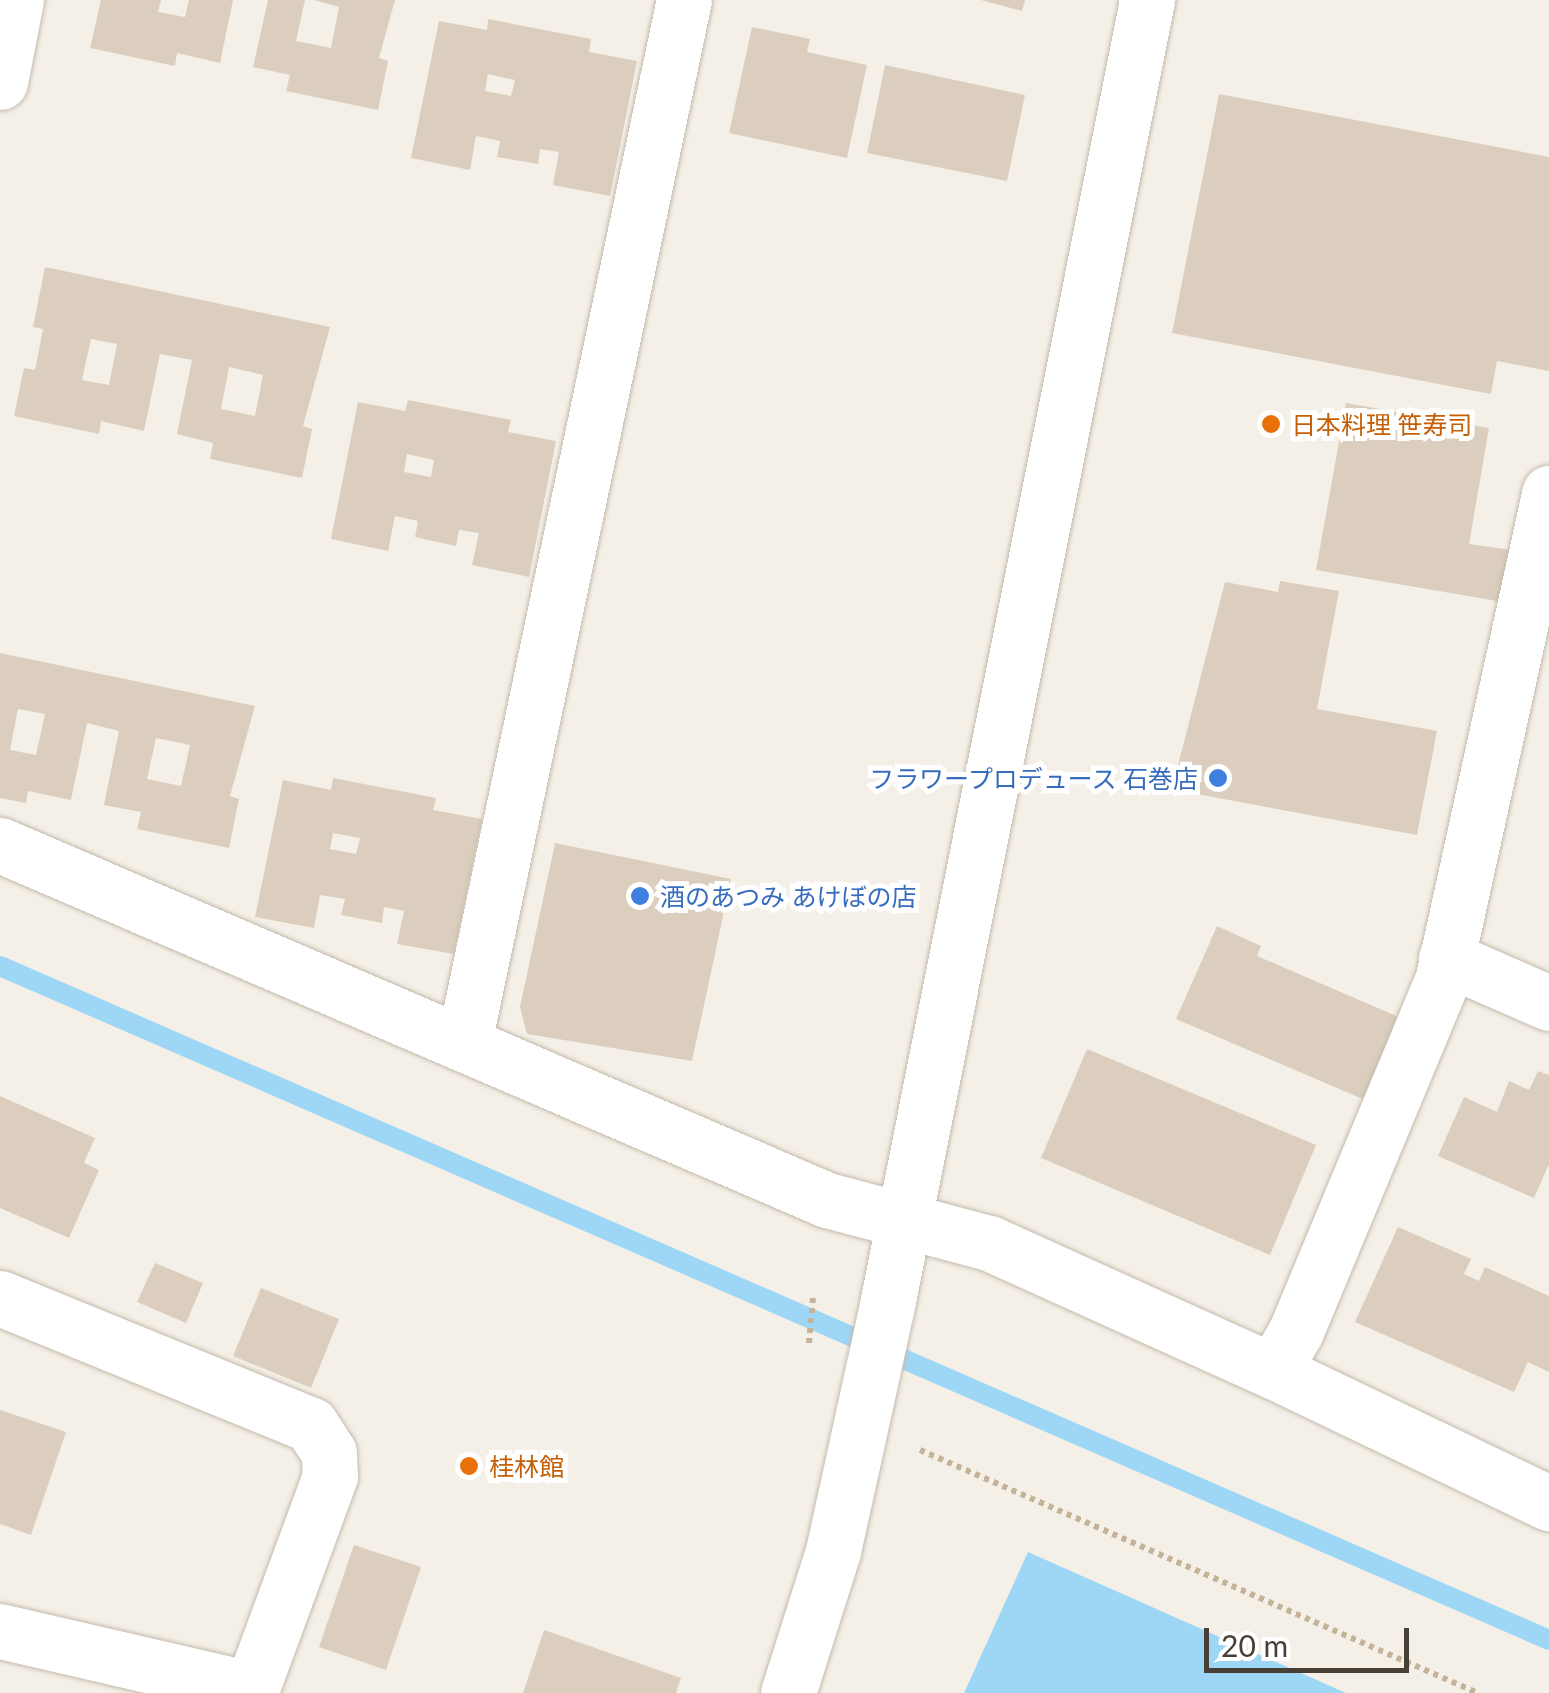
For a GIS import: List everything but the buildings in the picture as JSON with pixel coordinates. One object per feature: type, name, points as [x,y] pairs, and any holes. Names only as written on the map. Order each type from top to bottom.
[{"type":"street","points":[[0,82],[16,0]]},
{"type":"street","points":[[464,1042],[684,0]]},
{"type":"street","points":[[788,1693],[833,1551],[886,1307],[1147,0]]},
{"type":"street","points":[[1273,1371],[1296,1331],[1442,981],[1549,493]]},
{"type":"street","points":[[0,845],[827,1200],[988,1243],[1273,1371],[1432,1451],[1549,1503]]},
{"type":"street","points":[[1446,958],[1549,1003]]},
{"type":"street","points":[[0,1298],[311,1425],[329,1453],[330,1476],[251,1691],[0,1632]]},
{"type":"path","points":[[909,1445],[1478,1693]]},
{"type":"water","points":[[1028,1552],[1346,1693],[964,1693]]},
{"type":"waterway","points":[[0,966],[1549,1640]]},
{"type":"place","name":"日本料理 笹寿司","points":[[1271,424]]},
{"type":"place","name":"フラワープロデュース 石巻店","points":[[1218,778]]},
{"type":"place","name":"酒のあつみ あけぼの店","points":[[640,896]]},
{"type":"place","name":"桂林館","points":[[469,1466]]}]
